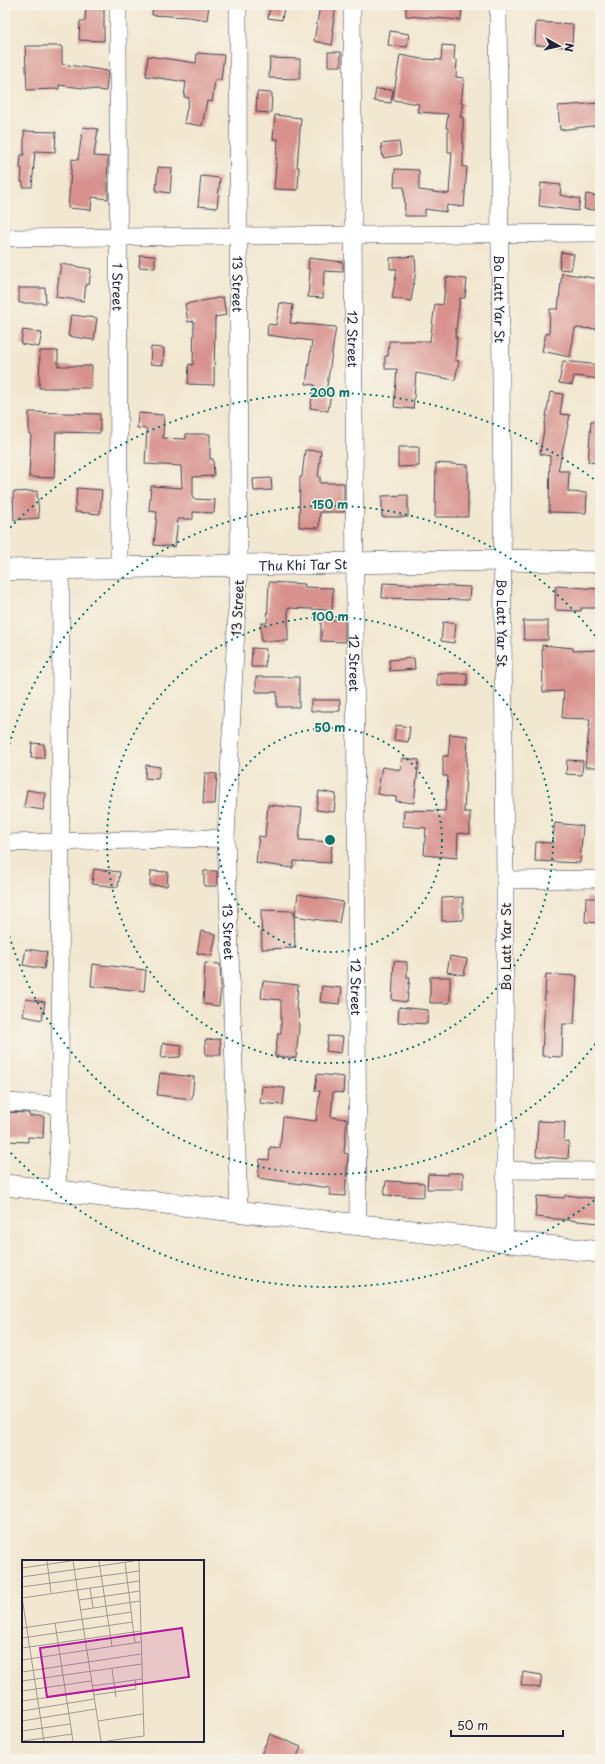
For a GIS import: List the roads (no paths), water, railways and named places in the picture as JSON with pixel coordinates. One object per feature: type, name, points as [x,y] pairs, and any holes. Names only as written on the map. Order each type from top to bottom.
[{"type":"street","name":"1 Street","points":[[118,5],[119,568]]},
{"type":"street","name":"13 Street","points":[[238,5],[239,566],[226,838],[239,1211]]},
{"type":"street","name":"12 Street","points":[[352,5],[356,563],[358,1224]]},
{"type":"street","name":"Bo Latt Yar St","points":[[498,5],[505,880],[505,1241]]},
{"type":"street","points":[[5,238],[600,233]]},
{"type":"street","name":"Thu Khi Tar St","points":[[5,570],[502,560],[600,562]]},
{"type":"street","points":[[57,1191],[60,1106],[61,569]]},
{"type":"street","points":[[5,843],[226,838]]},
{"type":"street","points":[[505,880],[600,879]]},
{"type":"street","points":[[5,1102],[60,1106]]},
{"type":"street","points":[[505,1170],[600,1171]]},
{"type":"street","points":[[5,1185],[600,1252]]}]
